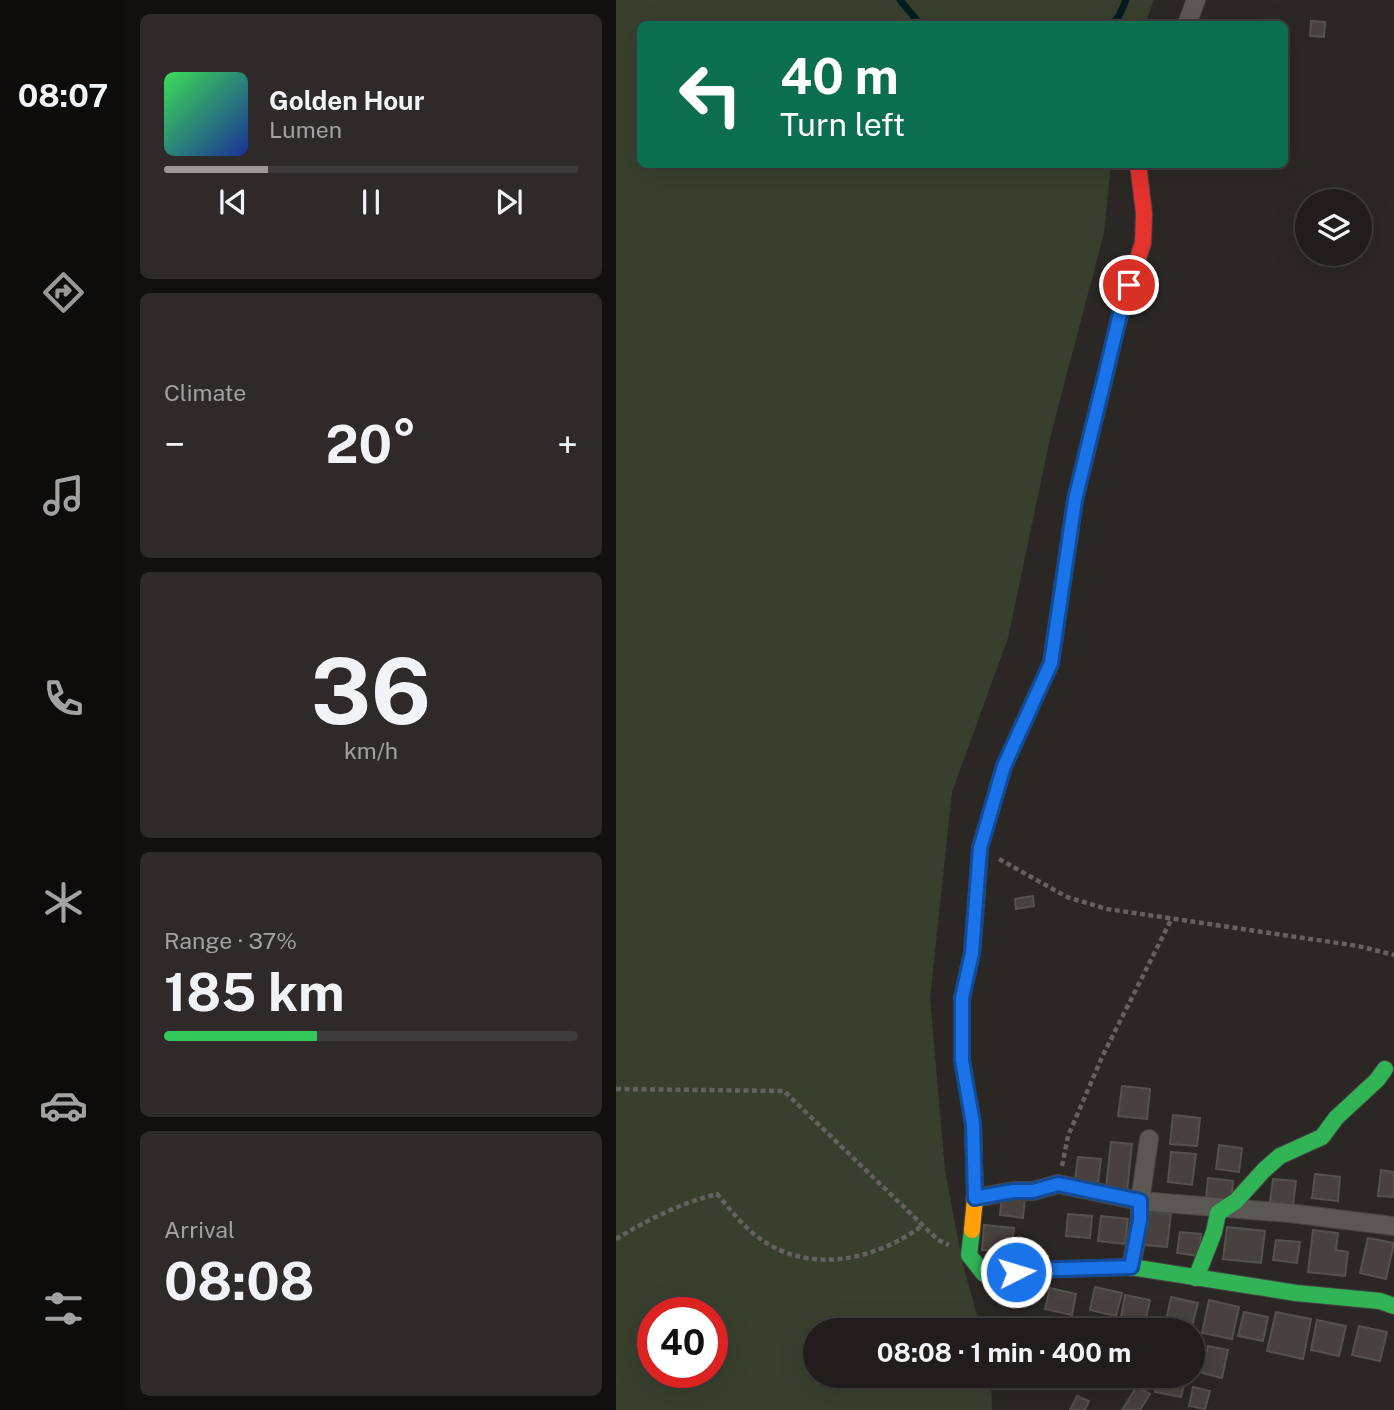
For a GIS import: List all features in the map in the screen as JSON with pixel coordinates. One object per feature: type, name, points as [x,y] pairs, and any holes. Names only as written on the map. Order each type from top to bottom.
[{"type":"street","points":[[1188,21],[1196,0]]},
{"type":"street","points":[[1138,168],[1144,214],[1143,243],[1122,306],[1075,500],[1051,663],[1004,766],[980,848],[972,953],[962,998],[962,1060],[973,1124],[975,1198],[970,1255],[984,1274],[1131,1267],[1296,1293],[1394,1303]]},
{"type":"street","points":[[1196,1278],[1214,1232],[1217,1213],[1228,1209],[1249,1191],[1261,1173],[1281,1155],[1323,1138],[1345,1108],[1382,1077],[1385,1069]]},
{"type":"street","points":[[1131,1267],[1150,1139]]},
{"type":"street","points":[[975,1198],[1013,1191],[1033,1191],[1058,1184],[1140,1201],[1394,1226]]},
{"type":"path","points":[[980,848],[1067,897],[1107,908],[1358,946],[1394,955]]},
{"type":"path","points":[[1058,1184],[1068,1136],[1103,1055],[1172,918]]},
{"type":"path","points":[[616,1089],[784,1091],[938,1240],[970,1255]]},
{"type":"path","points":[[616,1239],[640,1224],[697,1199],[717,1194],[747,1228],[763,1241],[781,1250],[821,1260],[862,1256],[885,1249],[923,1226]]},
{"type":"green space","points":[[616,0],[1154,0],[1146,21],[637,21],[637,168],[1111,168],[1104,233],[1051,434],[1008,638],[952,792],[930,998],[945,1170],[962,1261],[978,1318],[803,1318],[803,1388],[991,1388],[992,1410],[616,1410]]},
{"type":"building","points":[[1311,21],[1325,22],[1324,37],[1310,36]]},
{"type":"building","points":[[1033,896],[1034,906],[1016,909],[1015,899]]},
{"type":"building","points":[[1122,1086],[1150,1089],[1147,1119],[1118,1116]]},
{"type":"building","points":[[1173,1115],[1200,1118],[1197,1146],[1170,1144]]},
{"type":"building","points":[[1111,1142],[1132,1144],[1127,1191],[1106,1188]]},
{"type":"building","points":[[1219,1145],[1242,1148],[1239,1172],[1216,1169]]},
{"type":"building","points":[[1171,1152],[1196,1154],[1192,1185],[1168,1182]]},
{"type":"building","points":[[1078,1157],[1101,1159],[1098,1183],[1075,1180]]},
{"type":"building","points":[[1381,1170],[1394,1172],[1394,1197],[1378,1196]]},
{"type":"building","points":[[1315,1174],[1340,1177],[1338,1201],[1312,1198]]},
{"type":"building","points":[[1208,1178],[1233,1181],[1231,1203],[1206,1200]]},
{"type":"building","points":[[1273,1179],[1296,1181],[1293,1205],[1270,1202]]},
{"type":"building","points":[[1002,1195],[1025,1198],[1023,1218],[1000,1215]]},
{"type":"building","points":[[1148,1211],[1171,1213],[1167,1247],[1144,1245]]},
{"type":"building","points":[[1068,1214],[1092,1216],[1090,1238],[1066,1236]]},
{"type":"building","points":[[1101,1216],[1128,1219],[1125,1244],[1098,1241]]},
{"type":"building","points":[[984,1225],[1014,1228],[1011,1253],[982,1250]]},
{"type":"building","points":[[1227,1227],[1265,1231],[1261,1263],[1223,1259]]},
{"type":"building","points":[[1313,1230],[1338,1233],[1336,1250],[1348,1252],[1345,1276],[1308,1272]]},
{"type":"building","points":[[1180,1232],[1201,1234],[1199,1256],[1177,1253]]},
{"type":"building","points":[[1368,1238],[1394,1243],[1386,1279],[1360,1273]]},
{"type":"building","points":[[1276,1240],[1300,1242],[1297,1263],[1273,1260]]},
{"type":"building","points":[[1095,1287],[1122,1293],[1116,1316],[1090,1310]]},
{"type":"building","points":[[1050,1288],[1076,1294],[1072,1315],[1045,1309]]},
{"type":"building","points":[[1125,1295],[1150,1300],[1146,1318],[1121,1317]]},
{"type":"building","points":[[1171,1297],[1198,1303],[1194,1318],[1166,1318]]},
{"type":"building","points":[[1209,1300],[1239,1307],[1232,1339],[1205,1334]]},
{"type":"building","points":[[1244,1312],[1268,1317],[1263,1341],[1238,1336]]},
{"type":"building","points":[[1276,1312],[1311,1319],[1303,1359],[1267,1351]]},
{"type":"building","points":[[1317,1320],[1346,1326],[1339,1356],[1311,1350]]},
{"type":"building","points":[[1359,1326],[1387,1332],[1380,1361],[1352,1355]]},
{"type":"building","points":[[1208,1346],[1228,1350],[1222,1378],[1205,1374]]},
{"type":"building","points":[[1136,1388],[1150,1394],[1140,1410],[1122,1410]]},
{"type":"building","points":[[1156,1388],[1183,1388],[1181,1397],[1155,1392]]},
{"type":"building","points":[[1193,1388],[1210,1391],[1205,1409],[1189,1406]]},
{"type":"building","points":[[1077,1396],[1089,1401],[1085,1410],[1070,1410]]},
{"type":"waterway","points":[[900,0],[918,21]]},
{"type":"waterway","points":[[1115,21],[1126,0]]},
{"type":"traffic: fast","points":[[976,906],[980,848],[1004,766],[1051,663],[1075,500],[1106,373]]},
{"type":"traffic: fast","points":[[1196,1278],[1214,1232],[1218,1213],[1236,1201],[1280,1156],[1322,1137],[1336,1118],[1377,1080],[1385,1069]]},
{"type":"traffic: fast","points":[[972,1230],[969,1255],[984,1274],[1131,1267],[1296,1293],[1380,1301],[1394,1306]]},
{"type":"traffic: slow","points":[[972,1230],[975,1198],[973,1124],[962,1060],[962,998],[972,953],[976,906]]},
{"type":"traffic: jam","points":[[1106,373],[1122,306],[1143,243],[1144,213],[1138,168]]},
{"type":"route","points":[[1016,1272],[1131,1267],[1140,1220],[1140,1201],[1058,1184],[1033,1191],[1013,1191],[975,1198],[973,1124],[962,1060],[962,998],[972,953],[980,848],[1004,766],[1051,663],[1075,500],[1129,285]]}]
